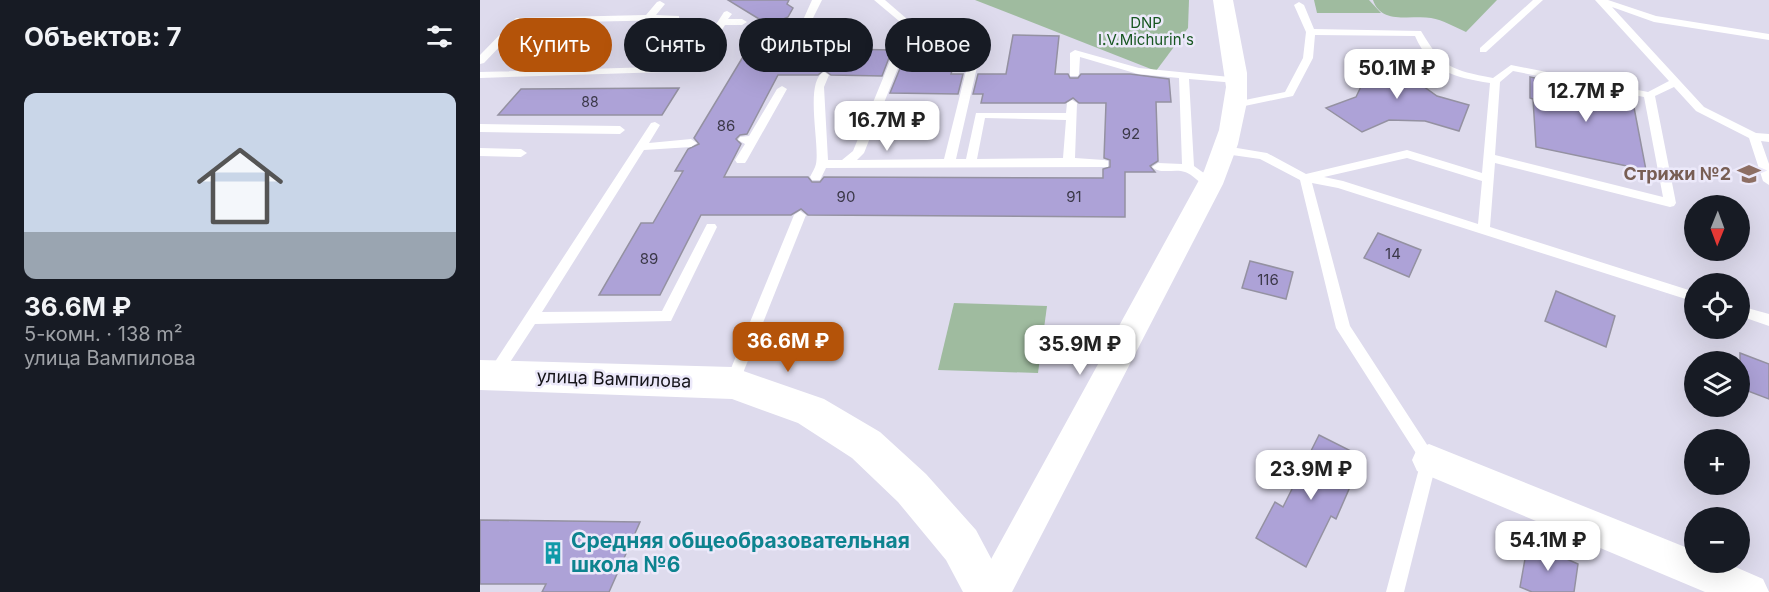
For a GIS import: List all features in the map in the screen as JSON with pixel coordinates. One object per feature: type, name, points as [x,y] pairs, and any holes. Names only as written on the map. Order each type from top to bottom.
[{"type":"street","points":[[992,592],[1200,176],[1225,150],[1234,105],[1236,80],[1223,0]]},
{"type":"street","name":"улица Вампилова","points":[[487,375],[732,383],[811,411],[866,445],[912,488],[961,545],[987,592]]},
{"type":"street","points":[[1429,460],[1749,592]]},
{"type":"lane","points":[[808,18],[817,0]]},
{"type":"lane","points":[[879,0],[901,18]]},
{"type":"lane","points":[[1483,50],[1538,0]]},
{"type":"lane","points":[[1600,0],[1654,19],[1769,37]]},
{"type":"lane","points":[[1600,0],[1700,109],[1754,136],[1769,138]]},
{"type":"lane","points":[[649,18],[660,4]]},
{"type":"lane","points":[[1234,105],[1289,94],[1308,58],[1311,32],[1299,5]]},
{"type":"lane","points":[[480,60],[519,20],[624,18]]},
{"type":"lane","points":[[480,75],[692,69],[724,18],[739,21]]},
{"type":"lane","points":[[845,164],[858,153],[907,32],[980,33],[949,163]]},
{"type":"lane","points":[[1311,32],[1418,33],[1427,54],[1454,74],[1495,81]]},
{"type":"lane","points":[[1074,74],[1075,53],[1138,71],[1236,80]]},
{"type":"lane","points":[[1484,230],[1495,81],[1511,68],[1649,96],[1675,82]]},
{"type":"lane","points":[[816,177],[822,164],[819,87],[824,75]]},
{"type":"lane","points":[[1158,167],[1200,176],[1184,75]]},
{"type":"lane","points":[[741,160],[748,139],[782,89]]},
{"type":"lane","points":[[1490,158],[1670,203],[1649,96]]},
{"type":"lane","points":[[1069,162],[1072,103]]},
{"type":"lane","points":[[971,163],[980,115],[1071,117]]},
{"type":"lane","points":[[487,375],[530,318],[655,125]]},
{"type":"lane","points":[[480,128],[620,130]]},
{"type":"lane","points":[[1754,136],[1769,181]]},
{"type":"lane","points":[[641,147],[691,143]]},
{"type":"lane","points":[[1225,150],[1263,156],[1305,178],[1339,184],[1684,294]]},
{"type":"lane","points":[[480,153],[521,153]]},
{"type":"lane","points":[[1305,178],[1407,154],[1488,179]]},
{"type":"lane","points":[[822,164],[1069,162],[1104,164]]},
{"type":"lane","points":[[1305,178],[1343,328],[1429,460],[1395,592]]},
{"type":"lane","points":[[732,383],[800,215]]},
{"type":"lane","points":[[530,318],[666,317],[711,227]]},
{"type":"lane","points":[[1750,314],[1769,320]]},
{"type":"green space","name":"DNP I.V.Michurin's","points":[[975,0],[1189,0],[1188,28],[1156,71]]},
{"type":"green space","points":[[1314,0],[1369,0],[1381,13],[1317,13]]},
{"type":"green space","points":[[1373,0],[1497,0],[1466,32],[1431,18],[1390,16],[1377,8]]},
{"type":"green space","points":[[954,303],[1047,306],[1038,373],[938,370]]},
{"type":"building","points":[[728,0],[789,0],[787,4],[793,8],[786,18],[757,18]]},
{"type":"building","points":[[1013,35],[1059,36],[1055,74],[1068,74],[1070,78],[1078,78],[1081,74],[1130,74],[1169,79],[1171,102],[1156,102],[1158,161],[1150,166],[1155,172],[1125,172],[1125,217],[808,215],[801,209],[791,215],[701,215],[660,295],[599,295],[641,223],[653,223],[683,171],[675,171],[688,149],[699,144],[694,138],[739,63],[739,72],[822,72],[818,75],[778,75],[747,134],[740,135],[736,139],[741,144],[724,177],[808,177],[812,182],[820,182],[824,177],[1103,178],[1103,169],[1110,167],[1110,160],[1104,158],[1106,103],[1079,103],[1073,98],[1065,103],[981,103],[983,94],[973,94],[978,74],[1006,74]]},
{"type":"building","points":[[873,50],[885,50],[885,68],[882,76],[831,75],[827,72],[873,72]]},
{"type":"building","points":[[1360,60],[1402,60],[1409,76],[1437,96],[1469,105],[1459,131],[1425,121],[1389,120],[1362,132],[1326,108],[1356,97],[1366,76]]},
{"type":"building","points":[[899,72],[963,74],[958,94],[890,93]]},
{"type":"building","points":[[1530,77],[1632,97],[1646,170],[1536,147]]},
{"type":"building","points":[[679,88],[662,115],[498,115],[521,89]]},
{"type":"building","points":[[1378,233],[1421,250],[1409,277],[1364,258]]},
{"type":"building","points":[[1250,261],[1293,272],[1286,299],[1242,288]]},
{"type":"building","points":[[1556,291],[1615,316],[1606,347],[1545,321]]},
{"type":"building","points":[[1750,357],[1769,364],[1769,399],[1750,392]]},
{"type":"building","points":[[1319,435],[1363,457],[1336,519],[1331,516],[1306,567],[1256,538],[1275,502],[1283,507]]},
{"type":"building","name":"Средняя общеобразовательная школа №6","points":[[480,520],[640,522],[609,592],[542,592],[546,584],[480,584]]},
{"type":"building","points":[[1528,542],[1578,564],[1574,592],[1532,592],[1520,587]]},
{"type":"place","name":"Стрижи №2","points":[[1749,174]]},
{"type":"place","name":"Средняя общеобразовательная школа №6","points":[[553,553]]}]
